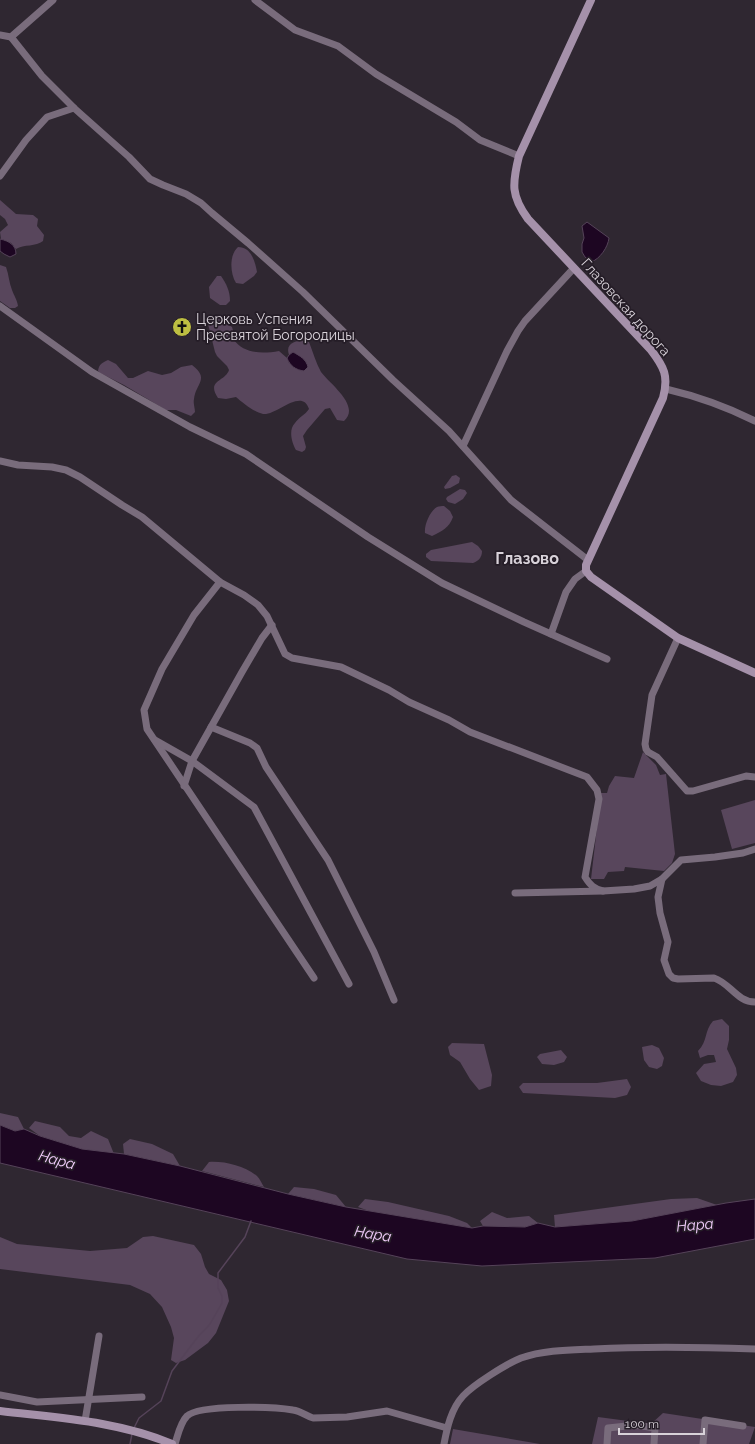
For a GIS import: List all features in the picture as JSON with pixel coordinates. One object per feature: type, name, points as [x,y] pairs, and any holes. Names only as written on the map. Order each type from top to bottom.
[{"type":"street","points":[[11,37],[53,0]]},
{"type":"street","points":[[255,0],[295,30],[338,46],[376,74],[456,122],[480,140],[519,156]]},
{"type":"street","name":"Глазовская дорога","points":[[586,571],[586,564],[666,389],[664,370],[654,354],[528,219],[515,199],[515,171],[519,156],[591,0]]},
{"type":"street","points":[[0,35],[11,37],[42,76],[74,108],[129,157],[150,178],[186,194],[201,203],[248,242],[450,432],[511,500],[588,560]]},
{"type":"street","points":[[0,176],[26,140],[47,117],[74,108]]},
{"type":"street","points":[[464,446],[507,351],[518,331],[525,321],[574,268]]},
{"type":"street","points":[[0,306],[92,372],[190,427],[246,454],[368,537],[442,583],[550,634],[607,658]]},
{"type":"street","points":[[666,389],[711,402],[755,421]]},
{"type":"street","points":[[0,462],[18,466],[52,467],[66,470],[80,477],[142,517],[220,582],[244,595],[258,605],[272,625],[285,654],[292,658],[341,667],[389,690],[409,702],[449,720],[470,732],[587,777],[597,790],[599,799],[585,876],[590,885],[595,889],[603,891]]},
{"type":"street","points":[[550,634],[566,592],[575,579],[586,571],[591,578],[678,638],[755,673]]},
{"type":"street","points":[[220,582],[194,615],[162,669],[144,710],[147,729],[314,978]]},
{"type":"street","points":[[184,786],[192,761],[258,645],[272,625]]},
{"type":"street","points":[[678,638],[652,695],[645,744],[646,749],[652,755],[657,757],[687,791],[693,791],[746,776],[755,777]]},
{"type":"street","points":[[211,727],[250,743],[257,748],[266,766],[328,860],[374,952],[394,1000]]},
{"type":"street","points":[[153,739],[192,761],[254,808],[348,984]]},
{"type":"street","points":[[515,893],[634,889],[650,886],[662,879],[680,860],[718,857],[755,850]]},
{"type":"street","points":[[662,879],[658,897],[660,913],[668,942],[664,960],[668,974],[673,978],[678,979],[714,978],[719,980],[743,1000],[755,1002]]},
{"type":"street","points":[[85,1421],[100,1336]]},
{"type":"street","points":[[444,1444],[447,1428],[453,1412],[463,1396],[498,1371],[520,1359],[533,1355],[572,1350],[626,1347],[755,1349]]},
{"type":"street","points":[[0,1395],[37,1402],[142,1398]]},
{"type":"street","points":[[0,1411],[85,1421],[140,1432],[173,1444],[183,1421],[188,1415],[196,1411],[216,1409],[263,1407],[293,1410],[313,1418],[347,1417],[377,1411],[387,1411],[447,1428]]},
{"type":"street","points":[[703,1444],[705,1420],[743,1426]]},
{"type":"street","points":[[607,1444],[608,1428],[636,1425],[654,1428],[654,1444]]},
{"type":"shaded area","points":[[0,200],[16,214],[33,215],[38,219],[37,226],[44,235],[43,241],[16,249],[11,243],[1,239],[0,232],[8,225],[5,219],[0,215]]},
{"type":"shaded area","points":[[238,247],[246,249],[252,255],[257,272],[243,284],[236,283],[231,264],[235,250]]},
{"type":"shaded area","points":[[0,265],[6,267],[11,287],[18,304],[15,308],[10,308],[0,301]]},
{"type":"shaded area","points":[[217,276],[221,276],[226,284],[230,301],[226,305],[220,305],[210,298],[209,287]]},
{"type":"shaded area","points":[[213,319],[219,319],[232,327],[234,334],[233,339],[242,348],[254,352],[279,351],[287,358],[289,363],[293,352],[289,355],[288,348],[290,345],[301,340],[309,342],[321,372],[347,402],[349,409],[348,415],[344,421],[337,420],[330,408],[325,409],[303,436],[306,447],[302,452],[296,450],[291,433],[293,426],[298,419],[309,409],[306,403],[295,401],[275,411],[263,414],[252,409],[236,397],[226,399],[218,398],[214,388],[215,384],[227,374],[229,370],[215,352],[208,324]]},
{"type":"shaded area","points":[[108,360],[116,364],[128,378],[133,378],[148,371],[162,375],[171,373],[181,367],[192,365],[200,374],[201,378],[194,399],[195,412],[191,416],[176,410],[166,410],[124,385],[100,373],[98,369],[100,365]]},
{"type":"shaded area","points":[[456,475],[460,478],[459,483],[445,489],[444,487],[452,476]]},
{"type":"shaded area","points":[[460,489],[465,490],[467,493],[463,499],[455,504],[448,502],[446,499],[447,497]]},
{"type":"shaded area","points":[[444,506],[450,511],[453,517],[447,527],[432,536],[425,533],[427,522],[434,509]]},
{"type":"shaded area","points":[[472,542],[482,551],[479,559],[473,563],[431,561],[426,557],[426,554],[431,550]]},
{"type":"shaded area","points":[[643,752],[656,765],[660,775],[666,774],[675,854],[672,863],[664,871],[625,867],[624,871],[608,872],[604,879],[591,879],[601,793],[607,793],[615,776],[634,778]]},
{"type":"shaded area","points":[[755,800],[755,843],[732,849],[721,810]]},
{"type":"shaded area","points":[[722,1019],[729,1026],[729,1040],[727,1049],[736,1068],[737,1075],[733,1082],[721,1086],[711,1085],[701,1081],[696,1073],[704,1064],[716,1062],[714,1055],[708,1055],[700,1058],[698,1051],[703,1044],[708,1028],[713,1021]]},
{"type":"shaded area","points":[[452,1043],[484,1044],[492,1075],[491,1086],[479,1090],[470,1079],[460,1062],[450,1055],[448,1047]]},
{"type":"shaded area","points":[[652,1045],[659,1048],[664,1058],[662,1066],[657,1069],[649,1067],[644,1060],[642,1047]]},
{"type":"shaded area","points":[[561,1050],[567,1057],[564,1062],[554,1065],[542,1064],[537,1057],[540,1054]]},
{"type":"shaded area","points":[[627,1079],[631,1087],[627,1095],[615,1098],[523,1093],[519,1087],[523,1083],[597,1083]]},
{"type":"shaded area","points":[[0,1113],[18,1117],[24,1129],[15,1131],[0,1125]]},
{"type":"shaded area","points":[[35,1121],[60,1127],[69,1136],[81,1138],[91,1131],[108,1139],[114,1154],[82,1149],[40,1136],[29,1128]]},
{"type":"shaded area","points":[[130,1139],[152,1144],[173,1154],[180,1166],[124,1154],[123,1144]]},
{"type":"shaded area","points":[[209,1162],[228,1163],[246,1169],[257,1176],[264,1187],[202,1171]]},
{"type":"shaded area","points":[[294,1187],[314,1189],[336,1195],[346,1207],[288,1194]]},
{"type":"shaded area","points":[[697,1198],[717,1205],[632,1221],[555,1227],[554,1215],[671,1199]]},
{"type":"shaded area","points":[[365,1199],[388,1202],[449,1216],[467,1223],[472,1228],[369,1211],[358,1207]]},
{"type":"shaded area","points":[[492,1212],[507,1218],[529,1216],[538,1223],[525,1227],[483,1226],[480,1221]]},
{"type":"shaded area","points":[[153,1236],[194,1245],[201,1254],[209,1274],[221,1280],[227,1290],[229,1301],[216,1333],[208,1343],[185,1360],[176,1363],[171,1360],[174,1338],[171,1327],[162,1307],[150,1294],[130,1285],[0,1269],[0,1237],[17,1244],[90,1251],[127,1248],[143,1237]]},
{"type":"shaded area","points":[[663,1413],[755,1427],[749,1444],[592,1444],[598,1417],[651,1424]]},
{"type":"shaded area","points":[[453,1429],[540,1444],[450,1444]]},
{"type":"water","points":[[587,222],[609,238],[603,252],[591,262],[582,252],[584,238],[582,226]]},
{"type":"water","points":[[0,239],[11,244],[15,248],[16,254],[10,257],[0,251]]},
{"type":"water","points":[[293,352],[306,362],[308,367],[304,371],[298,370],[288,361],[287,358]]},
{"type":"water","name":"Нара","points":[[0,1125],[15,1131],[24,1129],[40,1136],[82,1149],[124,1154],[180,1166],[288,1194],[346,1207],[472,1228],[483,1226],[525,1227],[538,1223],[555,1227],[632,1221],[755,1199],[755,1239],[655,1258],[482,1266],[407,1259],[0,1163]]},
{"type":"waterway","points":[[134,1428],[139,1418],[161,1401],[172,1371],[197,1338],[210,1324],[222,1303],[222,1296],[218,1288],[218,1273],[245,1237],[251,1221]]},
{"type":"waterway","points":[[130,1444],[132,1434]]},
{"type":"place","name":"Церковь Успения Пресвятой Богородицы","points":[[182,327]]},
{"type":"district","name":"Глазово","points":[[527,558]]}]
